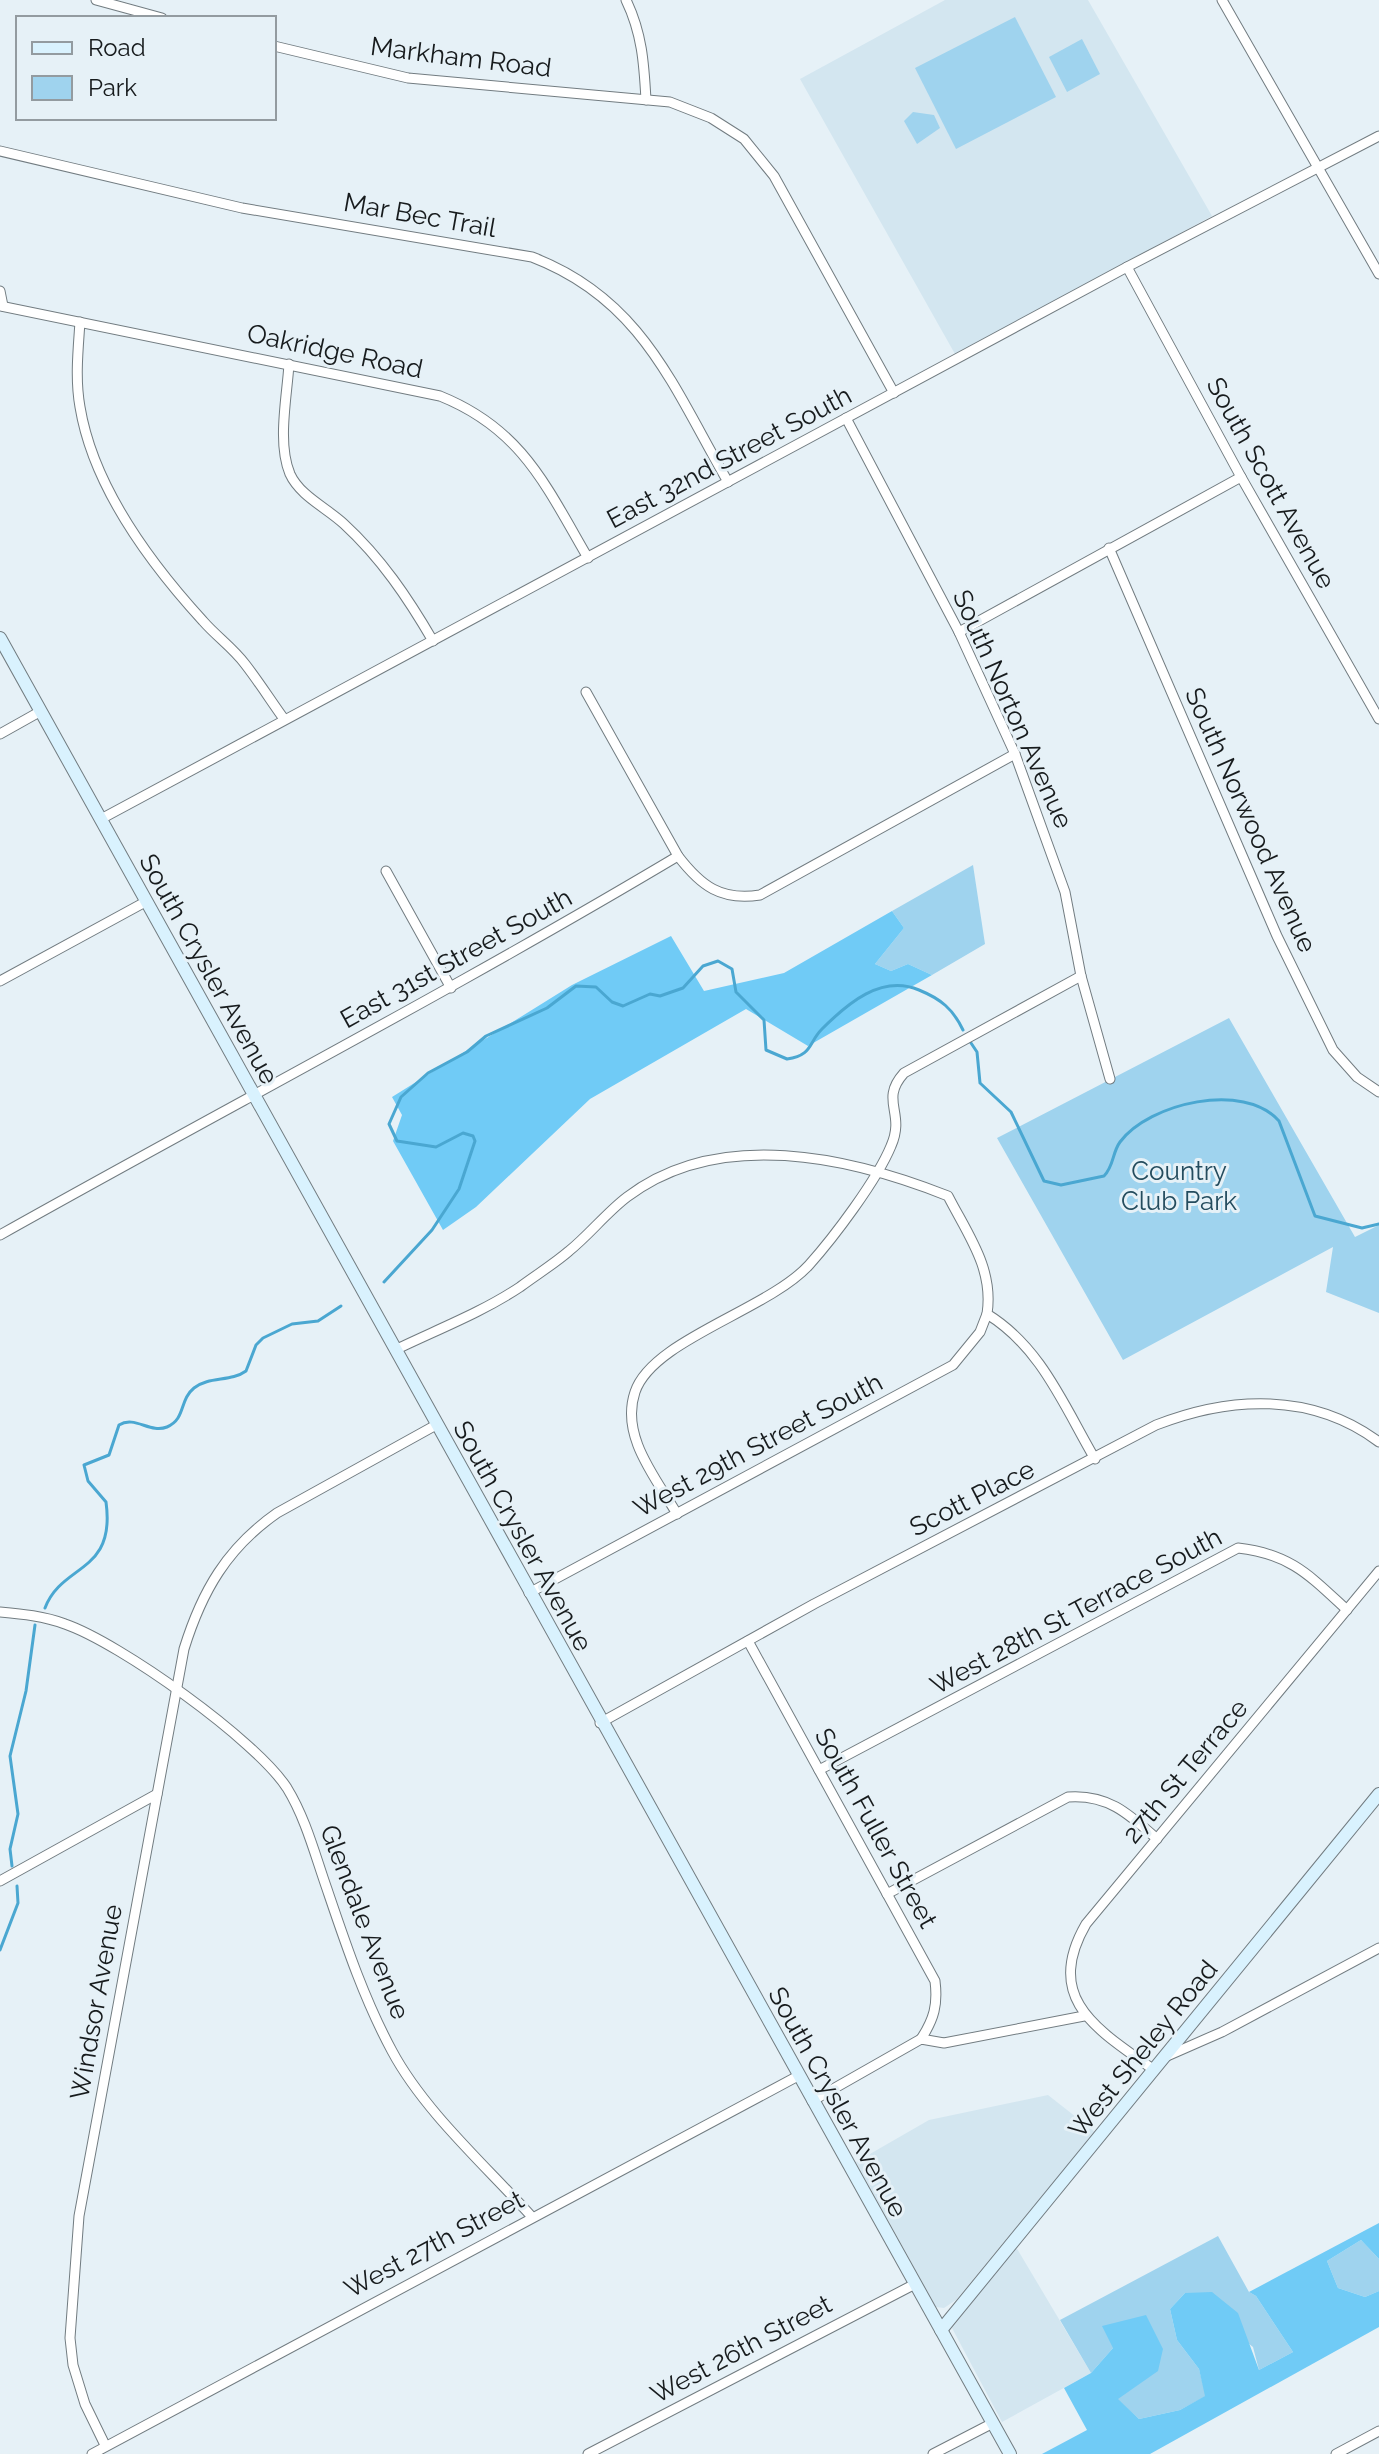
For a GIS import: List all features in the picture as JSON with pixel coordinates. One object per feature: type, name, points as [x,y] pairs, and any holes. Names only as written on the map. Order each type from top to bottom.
[{"type":"main road","name":"South Crysler Avenue","points":[[0,638],[600,1723],[1010,2454]]},
{"type":"main road","name":"West Sheley Road","points":[[941,2330],[1379,1794]]},
{"type":"street","points":[[96,0],[155,16]]},
{"type":"street","points":[[626,0],[638,24],[643,48],[646,100],[670,102],[711,118],[744,139],[761,156],[894,393]]},
{"type":"street","points":[[1222,0],[1379,274]]},
{"type":"street","name":"Markham Road","points":[[276,46],[408,78],[646,100]]},
{"type":"street","name":"East 32nd Street South","points":[[101,819],[1127,267],[1379,136]]},
{"type":"street","name":"Mar Bec Trail","points":[[0,151],[242,208],[532,257],[558,267],[598,290],[636,327],[728,482]]},
{"type":"street","name":"South Scott Avenue","points":[[1127,267],[1241,477],[1379,719]]},
{"type":"street","points":[[0,291],[1,306]]},
{"type":"street","name":"Oakridge Road","points":[[1,306],[440,396],[485,417],[532,462],[588,558]]},
{"type":"street","points":[[80,322],[76,367],[80,407],[90,446],[106,483],[157,566],[203,621],[244,662],[284,719]]},
{"type":"street","points":[[289,364],[284,451],[290,475],[302,491],[343,524],[381,562],[410,600],[433,641]]},
{"type":"street","name":"South Norton Avenue","points":[[846,418],[959,632],[1015,754],[1065,892],[1081,976],[1110,1079]]},
{"type":"street","points":[[959,632],[1241,477]]},
{"type":"street","name":"South Norwood Avenue","points":[[1109,548],[1277,936],[1333,1050],[1357,1077],[1379,1092]]},
{"type":"street","points":[[586,692],[678,856],[696,880],[713,892],[737,898],[760,895],[1015,754]]},
{"type":"street","points":[[0,734],[41,711]]},
{"type":"street","name":"East 31st Street South","points":[[0,1235],[253,1093],[451,988],[678,856]]},
{"type":"street","points":[[386,871],[451,988]]},
{"type":"street","points":[[0,981],[147,901]]},
{"type":"street","points":[[677,1514],[633,1434],[631,1405],[642,1377],[660,1358],[764,1300],[799,1274],[875,1174],[892,1144],[899,1117],[891,1096],[895,1083],[904,1073],[1081,976]]},
{"type":"street","points":[[395,1350],[516,1289],[568,1252],[627,1198],[682,1167],[726,1157],[780,1155],[829,1161],[915,1183],[948,1196],[985,1268],[989,1288],[987,1314],[1031,1348],[1095,1459]]},
{"type":"street","name":"West 29th Street South","points":[[529,1593],[953,1365],[974,1342],[987,1314]]},
{"type":"street","name":"Scott Place","points":[[600,1723],[1156,1425],[1192,1411],[1231,1403],[1277,1403],[1316,1410],[1359,1427],[1379,1442]]},
{"type":"street","name":"Windsor Avenue","points":[[105,2445],[85,2404],[73,2365],[70,2338],[79,2216],[184,1649],[196,1612],[218,1571],[236,1546],[277,1513],[436,1425]]},
{"type":"street","name":"West 28th St Terrace South","points":[[819,1770],[1238,1548],[1268,1552],[1296,1564],[1347,1610]]},
{"type":"street","name":"27th St Terrace","points":[[1084,2016],[1071,1974],[1077,1941],[1157,1839],[1379,1571]]},
{"type":"street","name":"Glendale Avenue","points":[[0,1612],[64,1623],[110,1644],[256,1753],[287,1789],[306,1826],[359,1985],[393,2053],[413,2085],[532,2217]]},
{"type":"street","name":"South Fuller Street","points":[[748,1641],[935,1981],[937,2002],[932,2022],[921,2039]]},
{"type":"street","points":[[0,1881],[157,1794]]},
{"type":"street","points":[[887,1894],[1068,1797],[1086,1795],[1108,1800],[1157,1839]]},
{"type":"street","points":[[1165,2057],[1222,2032],[1379,1948]]},
{"type":"street","points":[[812,2101],[921,2039],[944,2043],[1084,2016],[1154,2070]]},
{"type":"street","name":"West 27th Street","points":[[92,2454],[798,2076]]},
{"type":"street","name":"West 26th Street","points":[[588,2454],[915,2284]]},
{"type":"street","points":[[933,2454],[993,2423]]},
{"type":"street","points":[[1336,2454],[1379,2431]]},
{"type":"shaded area","points":[[945,0],[1088,0],[1212,216],[955,354],[800,79]]},
{"type":"shaded area","points":[[892,911],[904,928],[875,964],[891,971],[908,964],[932,975],[808,1046],[746,1009],[590,1099],[476,1207],[443,1230],[393,1141],[402,1115],[392,1097],[572,985],[671,936],[704,991],[784,973]]},
{"type":"shaded area","points":[[1048,2095],[1095,2132],[956,2300],[944,2308],[936,2307],[856,2162],[929,2120]]},
{"type":"shaded area","points":[[1379,2223],[1379,2259],[1361,2240],[1327,2261],[1338,2288],[1365,2297],[1379,2291],[1379,2327],[1150,2454],[1042,2454],[1087,2430],[1064,2388],[1091,2373],[1113,2348],[1102,2326],[1146,2315],[1163,2349],[1158,2371],[1118,2399],[1139,2419],[1180,2410],[1205,2396],[1199,2369],[1177,2340],[1170,2309],[1185,2293],[1212,2292],[1238,2313],[1259,2370],[1293,2352],[1256,2296],[1249,2292]]},
{"type":"shaded area","points":[[1016,2247],[1091,2373],[1002,2422],[952,2328]]},
{"type":"green space","points":[[1015,17],[1056,97],[956,149],[915,68]]},
{"type":"green space","points":[[1082,39],[1100,74],[1067,92],[1049,57]]},
{"type":"green space","points":[[913,112],[934,115],[940,128],[917,144],[904,121]]},
{"type":"green space","points":[[973,865],[985,944],[932,975],[908,964],[891,971],[875,964],[904,928],[892,911]]},
{"type":"green space","name":"Country Club Park","points":[[1229,1018],[1355,1237],[1379,1225],[1379,1313],[1326,1292],[1333,1247],[1123,1360],[997,1138]]},
{"type":"green space","points":[[1218,2236],[1249,2292],[1256,2296],[1293,2352],[1259,2370],[1253,2347],[1185,2293],[1170,2309],[1177,2340],[1199,2369],[1206,2396],[1180,2410],[1139,2419],[1117,2399],[1113,2348],[1091,2373],[1060,2320]]},
{"type":"green space","points":[[1361,2240],[1379,2259],[1379,2291],[1365,2297],[1338,2288],[1327,2261]]},
{"type":"waterway","points":[[384,1282],[432,1230],[459,1189],[475,1141],[473,1136],[463,1133],[436,1147],[397,1141],[389,1124],[401,1097],[428,1073],[467,1052],[486,1036],[547,1008],[576,986],[596,987],[612,1002],[623,1006],[650,994],[660,996],[683,988],[703,966],[718,961],[732,969],[736,992],[764,1020],[766,1050],[787,1059],[806,1051],[822,1029],[854,1001],[891,986],[905,986],[934,997],[950,1010],[963,1030]]},
{"type":"waterway","points":[[971,1043],[977,1052],[980,1083],[1011,1112],[1044,1181],[1061,1185],[1104,1176],[1120,1142],[1134,1128],[1174,1108],[1197,1102],[1243,1102],[1263,1109],[1279,1121],[1315,1216],[1362,1228],[1379,1224]]},
{"type":"waterway","points":[[45,1608],[53,1593],[86,1565],[103,1543],[107,1525],[106,1502],[88,1481],[84,1465],[109,1455],[119,1425],[131,1422],[161,1429],[173,1424],[194,1388],[246,1371],[256,1345],[263,1338],[292,1324],[318,1321],[341,1306]]},
{"type":"waterway","points":[[12,1866],[10,1849],[18,1814],[10,1756],[26,1691],[35,1625]]},
{"type":"waterway","points":[[0,1950],[18,1903],[17,1886]]}]
